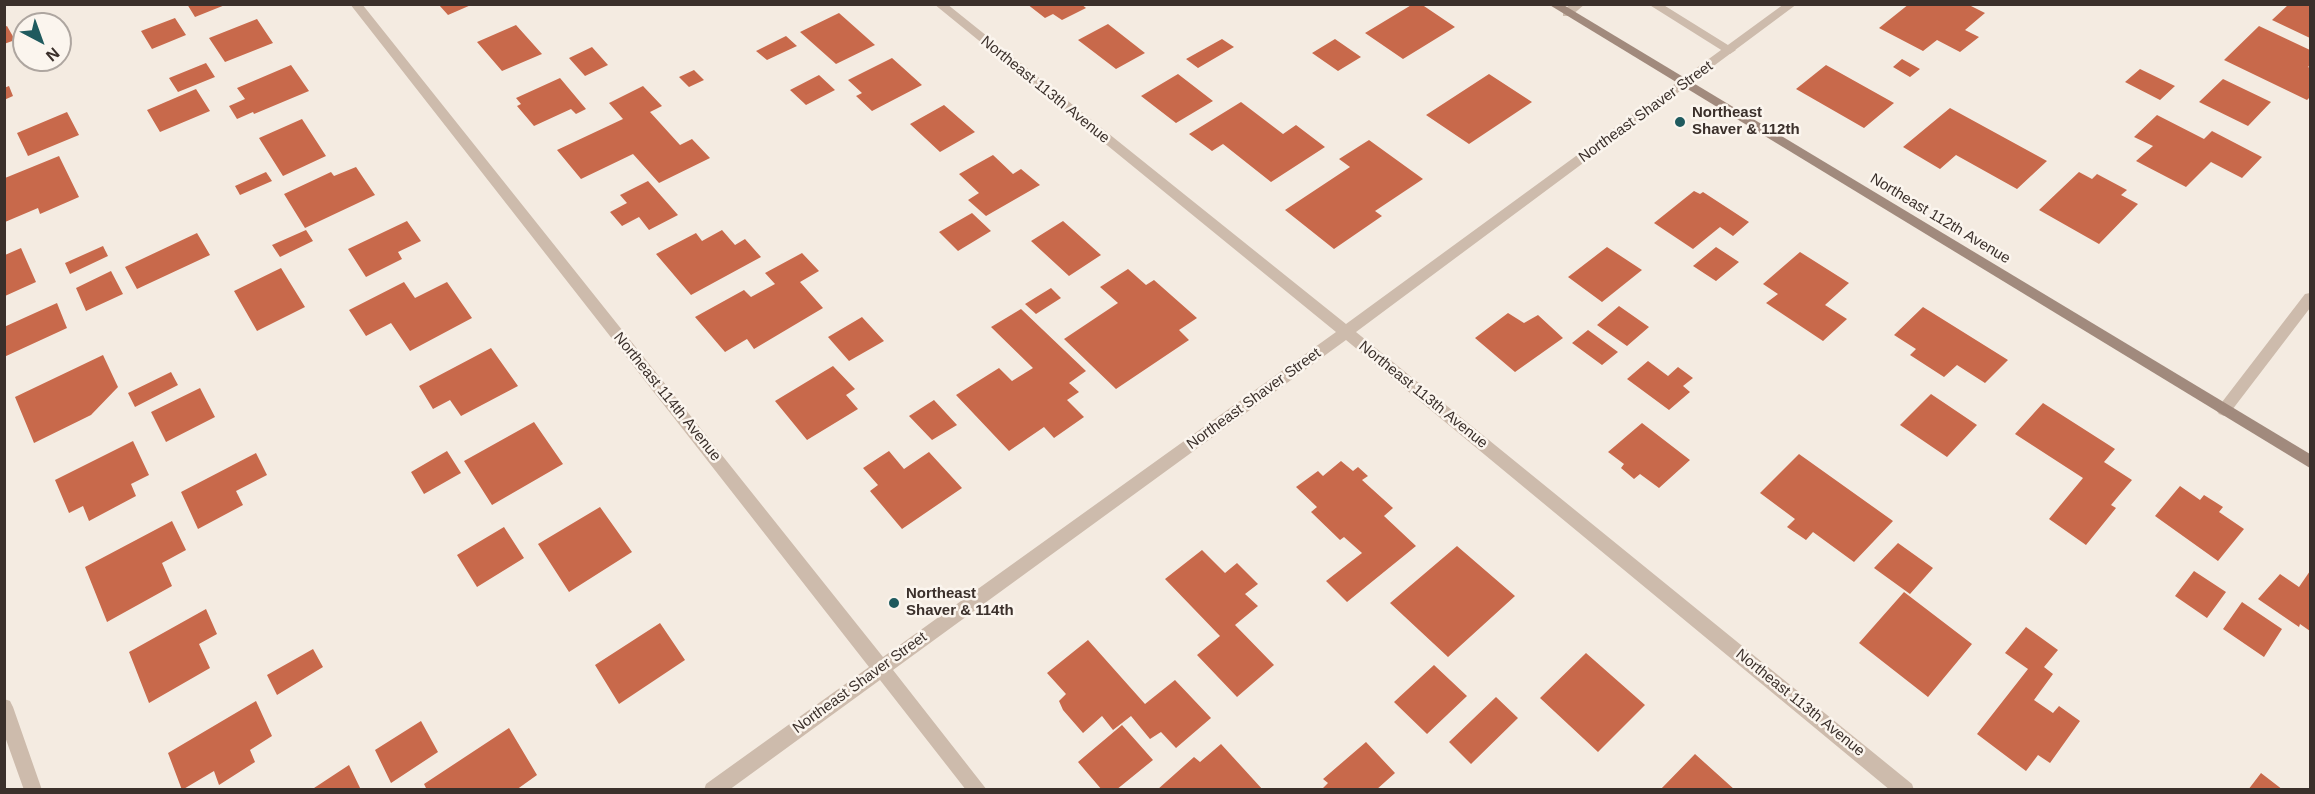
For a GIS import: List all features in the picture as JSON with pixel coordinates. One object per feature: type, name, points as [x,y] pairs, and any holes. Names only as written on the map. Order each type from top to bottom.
[{"type":"street","name":"Northeast 114th Avenue","points":[[355,4],[978,789]]},
{"type":"street","name":"Northeast 113th Avenue","points":[[939,4],[1346,332],[1905,789]]},
{"type":"street","name":"Northeast 112th Avenue","points":[[1552,4],[2310,462]]},
{"type":"street","points":[[1567,13],[1580,4]]},
{"type":"street","points":[[1653,4],[1730,50]]},
{"type":"street","name":"Northeast Shaver Street","points":[[713,789],[1346,332],[1792,4]]},
{"type":"street","points":[[2223,410],[2310,298]]},
{"type":"street","points":[[4,707],[33,789]]},
{"type":"building","points":[[187,4],[225,4],[225,5],[195,17]]},
{"type":"building","points":[[1027,4],[1081,4],[1086,8],[1062,20],[1053,14],[1045,18]]},
{"type":"building","points":[[1413,4],[1421,4],[1455,27],[1403,59],[1365,33]]},
{"type":"building","points":[[1909,4],[1967,4],[1985,13],[1965,30],[1979,37],[1960,52],[1937,40],[1923,51],[1879,28]]},
{"type":"building","points":[[2289,4],[2310,4],[2310,38],[2272,20]]},
{"type":"building","points":[[439,5],[471,5],[448,15]]},
{"type":"building","points":[[839,13],[875,45],[836,64],[800,32]]},
{"type":"building","points":[[175,18],[186,35],[152,49],[141,31]]},
{"type":"building","points":[[257,19],[273,43],[225,62],[209,38]]},
{"type":"building","points":[[1108,24],[1145,53],[1116,69],[1078,40]]},
{"type":"building","points":[[516,25],[542,54],[502,71],[477,42]]},
{"type":"building","points":[[7,26],[12,35],[12,41],[4,44],[4,27]]},
{"type":"building","points":[[2259,26],[2310,50],[2308,67],[2310,68],[2310,97],[2307,100],[2224,60]]},
{"type":"building","points":[[786,36],[797,46],[767,60],[756,51]]},
{"type":"building","points":[[1222,39],[1234,47],[1198,68],[1186,59]]},
{"type":"building","points":[[1335,39],[1361,57],[1338,71],[1312,53]]},
{"type":"building","points":[[592,47],[608,65],[585,76],[569,58]]},
{"type":"building","points":[[892,58],[922,85],[872,111],[856,96],[862,93],[848,80]]},
{"type":"building","points":[[1902,59],[1920,69],[1910,77],[1893,67]]},
{"type":"building","points":[[206,63],[215,77],[178,92],[169,78]]},
{"type":"building","points":[[291,65],[309,91],[237,119],[229,106],[245,99],[237,88]]},
{"type":"building","points":[[1826,65],[1894,103],[1864,128],[1796,89]]},
{"type":"building","points":[[2140,69],[2175,86],[2160,100],[2125,82]]},
{"type":"building","points":[[694,70],[704,80],[689,87],[679,77]]},
{"type":"building","points":[[1178,74],[1213,101],[1176,123],[1141,96]]},
{"type":"building","points":[[1489,74],[1532,102],[1469,144],[1426,115]]},
{"type":"building","points":[[819,75],[835,90],[806,105],[790,90]]},
{"type":"building","points":[[560,78],[586,109],[576,114],[571,109],[534,126],[517,106],[521,104],[516,98]]},
{"type":"building","points":[[2223,79],[2271,102],[2248,126],[2199,102]]},
{"type":"building","points":[[9,86],[13,96],[4,100],[4,88]]},
{"type":"building","points":[[643,86],[662,106],[650,112],[680,145],[692,139],[710,158],[659,183],[633,154],[581,179],[557,150],[623,119],[609,103]]},
{"type":"building","points":[[196,89],[210,111],[160,132],[147,110]]},
{"type":"building","points":[[1241,102],[1283,134],[1296,125],[1325,147],[1271,182],[1223,144],[1212,151],[1189,134]]},
{"type":"building","points":[[944,105],[975,132],[940,152],[910,124]]},
{"type":"building","points":[[1950,108],[2047,161],[2017,189],[1956,155],[1940,169],[1903,147]]},
{"type":"building","points":[[67,112],[79,135],[28,156],[17,133]]},
{"type":"building","points":[[2157,115],[2204,139],[2212,131],[2262,157],[2242,178],[2211,162],[2186,187],[2136,161],[2153,146],[2134,137]]},
{"type":"building","points":[[302,119],[326,156],[283,176],[259,138]]},
{"type":"building","points":[[1369,140],[1423,179],[1375,211],[1382,216],[1334,249],[1285,210],[1350,167],[1339,159]]},
{"type":"building","points":[[993,155],[1013,174],[1021,169],[1040,185],[986,216],[968,200],[979,193],[959,174]]},
{"type":"building","points":[[59,156],[79,197],[40,214],[38,208],[5,222],[5,178]]},
{"type":"building","points":[[356,167],[375,195],[305,228],[284,194],[331,172],[334,176]]},
{"type":"building","points":[[266,172],[272,181],[240,195],[235,186]]},
{"type":"building","points":[[2079,172],[2092,179],[2097,174],[2127,190],[2121,195],[2138,204],[2099,244],[2039,210]]},
{"type":"building","points":[[648,181],[678,215],[649,230],[639,217],[622,226],[610,212],[627,203],[620,195]]},
{"type":"building","points":[[1694,191],[1700,194],[1703,192],[1749,222],[1733,236],[1720,227],[1693,249],[1654,223]]},
{"type":"building","points":[[972,213],[991,231],[958,251],[939,232]]},
{"type":"building","points":[[407,221],[421,241],[398,252],[402,259],[366,277],[348,249]]},
{"type":"building","points":[[1063,221],[1101,255],[1069,276],[1031,241]]},
{"type":"building","points":[[306,230],[313,241],[280,257],[272,245]]},
{"type":"building","points":[[722,230],[735,245],[745,239],[761,257],[691,295],[656,254],[696,233],[702,241]]},
{"type":"building","points":[[197,233],[210,255],[137,289],[125,267]]},
{"type":"building","points":[[103,246],[108,256],[70,274],[65,263]]},
{"type":"building","points":[[1607,247],[1642,270],[1602,302],[1568,277]]},
{"type":"building","points":[[1716,247],[1739,262],[1716,281],[1693,266]]},
{"type":"building","points":[[21,248],[36,282],[5,296],[5,255]]},
{"type":"building","points":[[1800,252],[1849,283],[1825,305],[1847,319],[1823,341],[1766,303],[1778,294],[1763,284]]},
{"type":"building","points":[[802,253],[819,271],[800,282],[823,308],[754,349],[747,339],[725,352],[695,317],[744,290],[751,297],[775,284],[765,273]]},
{"type":"building","points":[[281,268],[305,307],[257,331],[234,291]]},
{"type":"building","points":[[1128,269],[1146,285],[1154,280],[1197,318],[1179,330],[1189,340],[1116,389],[1064,339],[1118,303],[1100,287]]},
{"type":"building","points":[[111,271],[123,294],[86,311],[76,288]]},
{"type":"building","points":[[404,282],[415,298],[447,282],[472,318],[410,351],[391,323],[366,336],[349,310]]},
{"type":"building","points":[[1051,288],[1061,298],[1036,314],[1025,304]]},
{"type":"building","points":[[57,303],[67,328],[4,357],[4,327]]},
{"type":"building","points":[[1619,306],[1649,327],[1627,346],[1597,325]]},
{"type":"building","points":[[1923,307],[2008,360],[1985,383],[1957,365],[1944,377],[1910,355],[1916,349],[1894,335]]},
{"type":"building","points":[[1021,309],[1086,371],[1069,383],[1079,392],[1067,400],[1084,417],[1054,438],[1044,427],[1009,451],[956,395],[999,368],[1012,381],[1033,368],[991,327]]},
{"type":"building","points":[[1508,313],[1524,323],[1538,315],[1563,338],[1515,372],[1475,338]]},
{"type":"building","points":[[862,317],[884,341],[849,361],[828,337]]},
{"type":"building","points":[[1588,330],[1618,352],[1602,365],[1572,343]]},
{"type":"building","points":[[491,348],[518,386],[461,416],[450,400],[433,409],[419,386]]},
{"type":"building","points":[[103,355],[118,387],[91,415],[34,443],[15,397]]},
{"type":"building","points":[[1648,361],[1668,376],[1678,367],[1693,378],[1683,386],[1690,392],[1669,410],[1627,379]]},
{"type":"building","points":[[833,366],[855,389],[846,395],[858,409],[807,440],[775,401]]},
{"type":"building","points":[[171,372],[178,385],[135,407],[128,393]]},
{"type":"building","points":[[200,388],[215,417],[166,442],[151,412]]},
{"type":"building","points":[[1931,394],[1977,425],[1947,457],[1900,425]]},
{"type":"building","points":[[934,400],[957,425],[932,440],[909,416]]},
{"type":"building","points":[[2043,403],[2115,449],[2104,462],[2132,480],[2111,505],[2116,508],[2086,545],[2049,519],[2083,478],[2015,434]]},
{"type":"building","points":[[534,422],[563,464],[492,505],[464,461]]},
{"type":"building","points":[[1642,423],[1690,460],[1659,488],[1640,474],[1634,479],[1621,468],[1624,464],[1608,452]]},
{"type":"building","points":[[133,441],[149,475],[131,484],[136,496],[89,521],[83,506],[69,513],[55,480]]},
{"type":"building","points":[[447,451],[461,473],[424,494],[411,472]]},
{"type":"building","points":[[889,451],[904,469],[929,452],[962,488],[902,529],[870,491],[878,485],[863,468]]},
{"type":"building","points":[[256,453],[267,475],[236,491],[243,505],[198,529],[181,492]]},
{"type":"building","points":[[1799,454],[1893,521],[1854,562],[1813,532],[1806,540],[1787,527],[1795,519],[1760,493]]},
{"type":"building","points":[[1341,461],[1353,471],[1358,467],[1368,476],[1362,480],[1393,508],[1384,516],[1416,546],[1347,602],[1326,581],[1362,553],[1344,537],[1340,540],[1311,512],[1317,507],[1296,487],[1318,471],[1323,476]]},
{"type":"building","points":[[2180,486],[2200,500],[2204,495],[2223,507],[2219,512],[2244,529],[2218,561],[2155,516]]},
{"type":"building","points":[[600,507],[632,552],[569,592],[538,544]]},
{"type":"building","points":[[172,521],[186,550],[162,563],[172,586],[107,622],[85,567]]},
{"type":"building","points":[[504,527],[524,558],[477,587],[457,555]]},
{"type":"building","points":[[1898,543],[1933,568],[1910,594],[1874,568]]},
{"type":"building","points":[[1457,546],[1515,596],[1448,657],[1390,603]]},
{"type":"building","points":[[1202,550],[1225,573],[1237,563],[1258,584],[1245,594],[1258,606],[1235,625],[1274,665],[1237,697],[1197,655],[1220,636],[1165,579]]},
{"type":"building","points":[[2194,571],[2226,592],[2207,618],[2175,596]]},
{"type":"building","points":[[2310,571],[2310,631],[2300,624],[2299,627],[2258,599],[2280,574],[2299,587]]},
{"type":"building","points":[[1904,592],[1972,644],[1928,697],[1859,643]]},
{"type":"building","points":[[2242,602],[2282,629],[2264,657],[2223,629]]},
{"type":"building","points":[[206,609],[217,634],[199,644],[210,668],[149,703],[129,652]]},
{"type":"building","points":[[660,623],[685,660],[619,704],[595,665]]},
{"type":"building","points":[[2026,627],[2058,650],[2044,667],[2053,674],[2034,700],[2053,713],[2059,706],[2080,721],[2050,763],[2038,755],[2026,771],[1977,734],[2028,669],[2005,653]]},
{"type":"building","points":[[1088,640],[1145,704],[1175,680],[1211,718],[1176,748],[1161,732],[1150,739],[1131,716],[1113,730],[1102,716],[1083,733],[1063,710],[1059,701],[1066,694],[1047,673]]},
{"type":"building","points":[[313,649],[323,667],[277,695],[267,675]]},
{"type":"building","points":[[1586,653],[1645,705],[1598,752],[1540,698]]},
{"type":"building","points":[[1434,665],[1467,696],[1427,734],[1394,702]]},
{"type":"building","points":[[1496,697],[1518,718],[1471,764],[1449,742]]},
{"type":"building","points":[[256,701],[272,736],[250,750],[255,762],[219,785],[214,771],[182,790],[168,753]]},
{"type":"building","points":[[421,721],[438,752],[391,783],[375,750]]},
{"type":"building","points":[[1122,725],[1153,760],[1116,790],[1102,790],[1078,762]]},
{"type":"building","points":[[509,728],[537,775],[516,790],[427,790],[424,784]]},
{"type":"building","points":[[1366,742],[1395,773],[1376,790],[1321,790],[1328,783],[1323,779]]},
{"type":"building","points":[[1221,744],[1263,790],[1157,790],[1194,757],[1200,762]]},
{"type":"building","points":[[1695,754],[1735,790],[1660,790]]},
{"type":"building","points":[[349,765],[361,790],[311,790]]},
{"type":"building","points":[[2261,773],[2283,790],[2248,790]]},
{"type":"place","name":"Northeast Shaver & 112th","points":[[1680,122]]},
{"type":"place","name":"Northeast Shaver & 114th","points":[[894,603]]}]
